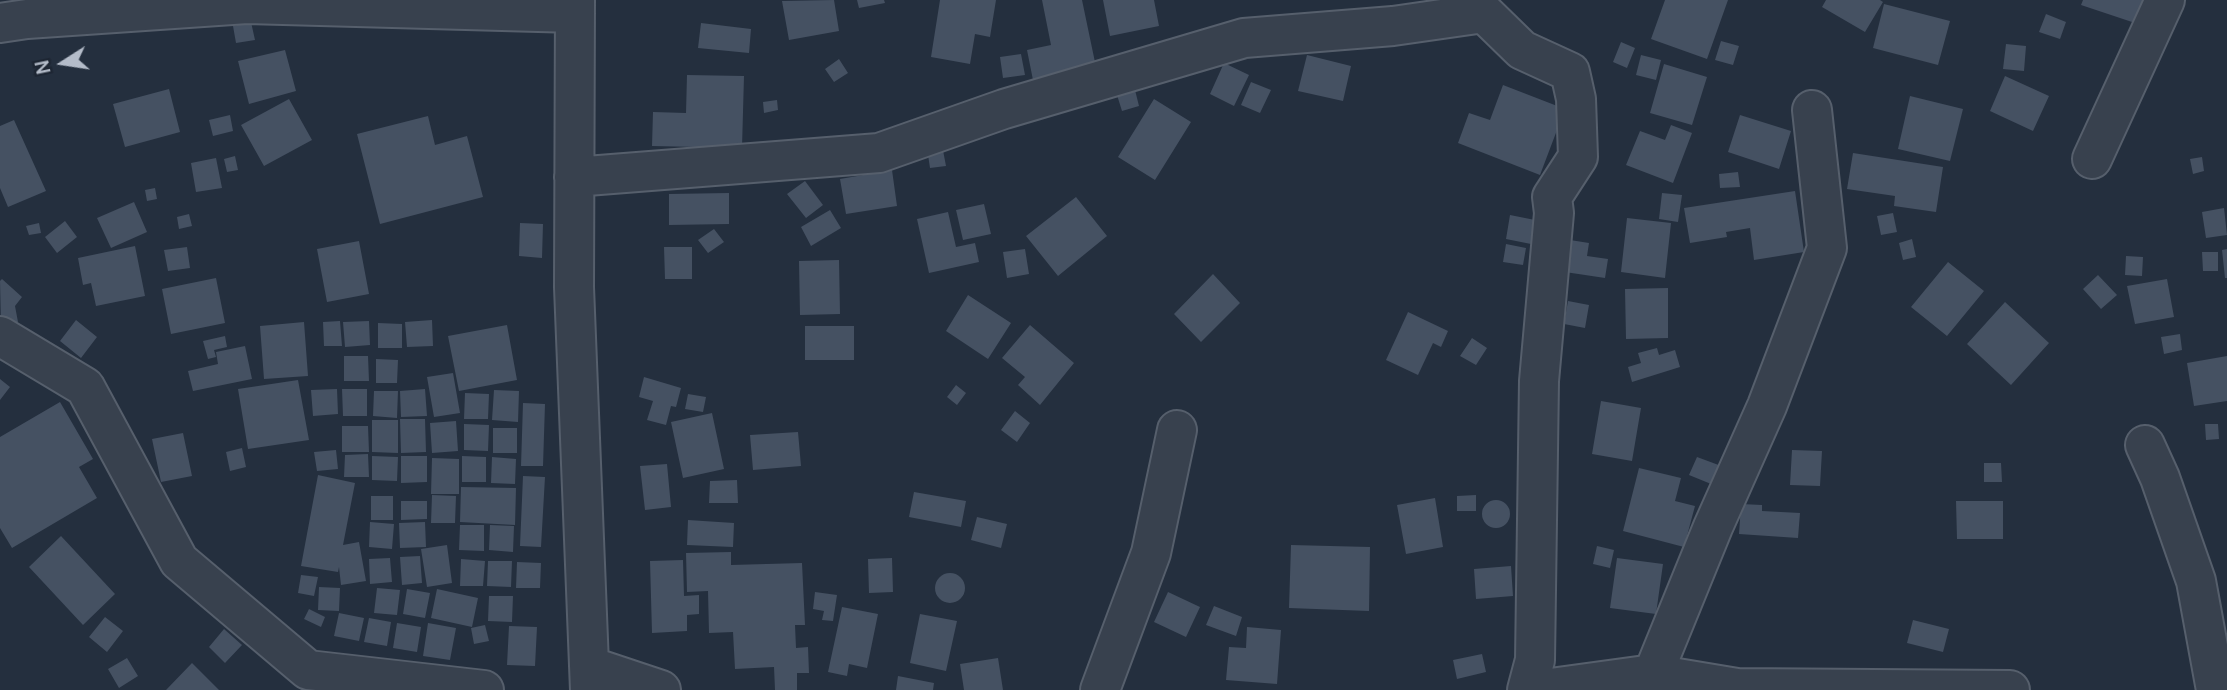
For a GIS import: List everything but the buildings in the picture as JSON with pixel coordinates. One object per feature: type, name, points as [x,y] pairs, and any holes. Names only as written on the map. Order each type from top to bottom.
[{"type":"street","points":[[2092,159],[2165,0]]},
{"type":"street","points":[[0,23],[247,4],[575,7],[574,287],[589,678],[661,690]]},
{"type":"street","points":[[574,177],[878,153],[1004,109],[1244,38],[1393,26],[1485,7],[1522,50],[1570,72],[1576,99],[1578,157],[1552,197],[1554,213],[1539,381],[1535,660],[1527,690]]},
{"type":"street","points":[[1653,674],[1713,527],[1767,406],[1827,248],[1812,110]]},
{"type":"street","points":[[0,336],[85,387],[179,561],[308,670],[484,690]]},
{"type":"street","points":[[1100,690],[1151,553],[1177,430]]},
{"type":"street","points":[[2145,445],[2160,478],[2196,581],[2216,690]]},
{"type":"street","points":[[1536,690],[1653,674],[1737,689],[2010,690]]}]
